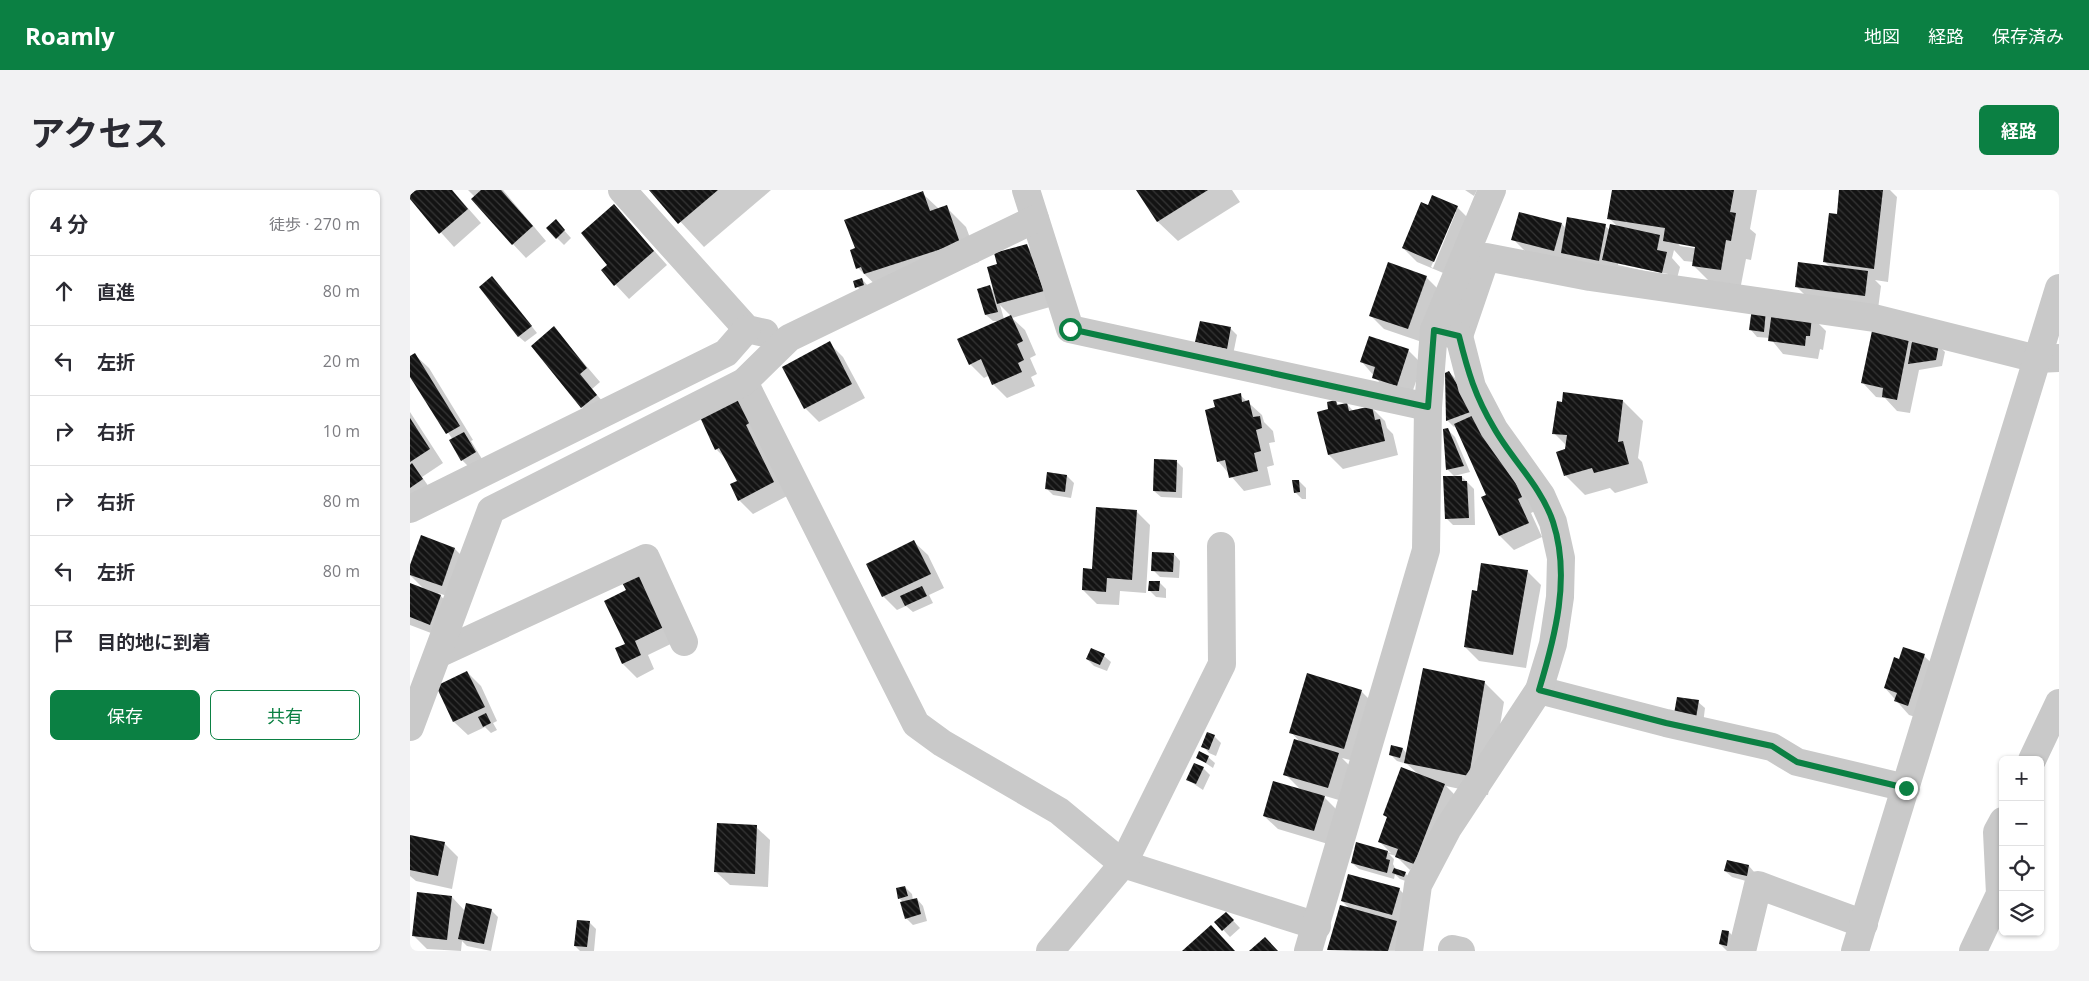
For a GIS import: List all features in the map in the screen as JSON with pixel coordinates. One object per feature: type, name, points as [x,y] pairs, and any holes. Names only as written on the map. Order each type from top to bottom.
[{"type":"street","points":[[622,190],[747,329],[789,338]]},
{"type":"street","points":[[1026,190],[1070,329],[1428,407]]},
{"type":"street","points":[[1308,951],[1317,926],[1426,550],[1428,407],[1446,333],[1492,190]]},
{"type":"street","points":[[410,727],[491,510],[744,382],[789,338],[1035,219]]},
{"type":"street","points":[[1446,333],[1486,257],[1590,277],[1874,318],[2048,358]]},
{"type":"street","points":[[1856,951],[1906,788],[2048,358],[2059,288]]},
{"type":"street","points":[[410,510],[726,353],[747,329]]},
{"type":"street","points":[[1409,951],[1418,885],[1426,866],[1458,812],[1539,690],[1553,644],[1560,597],[1561,558],[1553,522],[1541,495],[1494,429],[1446,333]]},
{"type":"street","points":[[744,382],[916,724],[942,743],[1059,811],[1123,864],[1317,926]]},
{"type":"street","points":[[1050,951],[1123,864],[1222,664],[1221,546]]},
{"type":"street","points":[[438,654],[646,558],[684,642]]},
{"type":"street","points":[[1539,690],[1666,723],[1772,746],[1797,762],[1906,788]]},
{"type":"street","points":[[2034,756],[2059,703]]},
{"type":"street","points":[[1973,951],[2000,894],[1997,832],[1999,828]]},
{"type":"street","points":[[1742,951],[1758,885],[1864,924]]},
{"type":"building","points":[[416,190],[452,190],[468,209],[439,234],[410,199],[410,195]]},
{"type":"building","points":[[481,190],[501,190],[533,226],[512,245],[471,199]]},
{"type":"building","points":[[649,190],[718,190],[678,224]]},
{"type":"building","points":[[1136,190],[1208,190],[1157,222]]},
{"type":"building","points":[[1612,190],[1734,190],[1730,212],[1736,213],[1731,241],[1726,240],[1721,270],[1692,266],[1695,247],[1663,241],[1665,228],[1607,219]]},
{"type":"building","points":[[1839,190],[1883,190],[1874,269],[1823,262],[1829,213],[1837,214]]},
{"type":"building","points":[[923,191],[930,211],[947,205],[960,243],[864,274],[861,267],[856,269],[850,250],[855,248],[844,220]]},
{"type":"building","points":[[1432,195],[1458,206],[1434,262],[1402,248],[1421,202],[1428,205]]},
{"type":"building","points":[[614,204],[654,251],[614,286],[601,270],[607,265],[581,233]]},
{"type":"building","points":[[1519,212],[1562,223],[1554,251],[1511,240]]},
{"type":"building","points":[[1567,217],[1606,224],[1599,261],[1561,253]]},
{"type":"building","points":[[556,219],[565,230],[556,239],[546,228]]},
{"type":"building","points":[[1610,224],[1660,235],[1657,250],[1667,252],[1662,273],[1602,260]]},
{"type":"building","points":[[1027,244],[1044,291],[997,304],[987,267],[997,264],[994,253]]},
{"type":"building","points":[[1388,262],[1427,276],[1408,329],[1369,316]]},
{"type":"building","points":[[1798,262],[1868,271],[1865,296],[1795,287]]},
{"type":"building","points":[[492,276],[532,326],[518,337],[479,287]]},
{"type":"building","points":[[862,278],[864,285],[855,288],[853,281]]},
{"type":"building","points":[[990,285],[998,312],[985,315],[977,289]]},
{"type":"building","points":[[1752,308],[1766,310],[1764,332],[1749,330]]},
{"type":"building","points":[[1772,311],[1812,316],[1810,336],[1806,336],[1805,346],[1768,341]]},
{"type":"building","points":[[1011,315],[1023,341],[1017,344],[1024,360],[1018,363],[1022,372],[992,385],[981,359],[969,365],[957,339]]},
{"type":"building","points":[[1200,321],[1231,327],[1227,349],[1195,342]]},
{"type":"building","points":[[554,326],[587,368],[580,374],[597,395],[581,408],[531,346]]},
{"type":"building","points":[[1872,331],[1909,339],[1897,400],[1882,397],[1883,388],[1861,383]]},
{"type":"building","points":[[1369,336],[1409,349],[1397,386],[1372,378],[1375,367],[1360,362]]},
{"type":"building","points":[[1913,336],[1939,344],[1936,360],[1908,364]]},
{"type":"building","points":[[830,341],[852,384],[804,409],[782,367]]},
{"type":"building","points":[[415,353],[460,426],[446,434],[410,377],[410,356]]},
{"type":"building","points":[[1449,371],[1473,411],[1446,421],[1445,373]]},
{"type":"building","points":[[1563,392],[1623,400],[1618,442],[1623,441],[1629,464],[1594,473],[1592,468],[1564,476],[1556,452],[1565,449],[1567,435],[1552,434],[1557,401],[1562,402]]},
{"type":"building","points":[[1241,393],[1242,402],[1249,400],[1253,417],[1260,416],[1262,428],[1256,430],[1261,451],[1254,453],[1258,471],[1229,478],[1225,460],[1217,462],[1205,410],[1215,407],[1213,400]]},
{"type":"building","points":[[738,397],[751,422],[746,425],[774,482],[738,501],[730,484],[737,481],[719,448],[715,450],[699,415]]},
{"type":"building","points":[[1336,400],[1337,405],[1347,403],[1349,411],[1372,406],[1375,420],[1380,419],[1385,441],[1328,455],[1317,412],[1328,409],[1327,402]]},
{"type":"building","points":[[1476,414],[1496,440],[1522,497],[1518,499],[1529,523],[1499,536],[1481,497],[1486,495],[1454,424]]},
{"type":"building","points":[[410,418],[430,449],[410,462]]},
{"type":"building","points":[[1448,428],[1464,466],[1446,470],[1443,429]]},
{"type":"building","points":[[464,432],[476,452],[461,461],[449,440]]},
{"type":"building","points":[[1154,459],[1177,460],[1176,492],[1153,491]]},
{"type":"building","points":[[412,463],[423,479],[410,488],[410,465]]},
{"type":"building","points":[[1047,472],[1067,475],[1065,492],[1045,489]]},
{"type":"building","points":[[1443,476],[1462,476],[1462,481],[1467,481],[1469,518],[1445,519]]},
{"type":"building","points":[[1292,480],[1299,480],[1300,492],[1294,493]]},
{"type":"building","points":[[1096,507],[1137,510],[1132,580],[1107,578],[1106,592],[1082,590],[1083,568],[1092,569]]},
{"type":"building","points":[[421,535],[455,548],[442,586],[410,575],[410,565]]},
{"type":"building","points":[[914,540],[931,574],[882,597],[866,564]]},
{"type":"building","points":[[1152,552],[1174,553],[1173,572],[1151,571]]},
{"type":"building","points":[[1481,563],[1528,570],[1513,655],[1464,647],[1472,590],[1477,591]]},
{"type":"building","points":[[638,568],[666,626],[635,641],[641,655],[622,664],[615,648],[625,644],[604,601],[626,590],[619,577]]},
{"type":"building","points":[[1149,581],[1160,581],[1159,591],[1148,591]]},
{"type":"building","points":[[410,583],[441,595],[430,625],[410,617]]},
{"type":"building","points":[[922,586],[927,596],[905,606],[900,596]]},
{"type":"building","points":[[1903,647],[1925,654],[1908,706],[1894,701],[1897,693],[1884,688],[1894,657],[1899,659]]},
{"type":"building","points":[[1091,648],[1105,654],[1100,665],[1086,659]]},
{"type":"building","points":[[1423,668],[1485,681],[1469,776],[1404,763]]},
{"type":"building","points":[[467,671],[485,707],[453,722],[436,686]]},
{"type":"building","points":[[1307,673],[1362,690],[1344,749],[1289,733]]},
{"type":"building","points":[[1677,697],[1699,700],[1696,718],[1674,714]]},
{"type":"building","points":[[486,713],[491,723],[483,727],[478,717]]},
{"type":"building","points":[[1207,732],[1215,735],[1209,750],[1201,747]]},
{"type":"building","points":[[1294,739],[1339,753],[1328,788],[1283,775]]},
{"type":"building","points":[[1391,745],[1403,748],[1400,758],[1389,755]]},
{"type":"building","points":[[1199,751],[1209,756],[1206,763],[1196,758]]},
{"type":"building","points":[[1194,763],[1204,767],[1196,784],[1186,780]]},
{"type":"building","points":[[1401,767],[1445,784],[1414,864],[1395,857],[1398,849],[1378,842],[1387,817],[1383,815]]},
{"type":"building","points":[[1273,781],[1325,796],[1314,831],[1263,816]]},
{"type":"building","points":[[717,823],[757,825],[755,874],[714,872]]},
{"type":"building","points":[[410,835],[445,842],[438,876],[410,870]]},
{"type":"building","points":[[1356,842],[1388,851],[1386,859],[1390,860],[1387,873],[1351,863]]},
{"type":"building","points":[[1727,860],[1749,865],[1747,876],[1724,871]]},
{"type":"building","points":[[1394,868],[1406,872],[1404,877],[1392,873]]},
{"type":"building","points":[[1348,874],[1400,888],[1392,915],[1341,901]]},
{"type":"building","points":[[905,886],[908,896],[898,899],[896,888]]},
{"type":"building","points":[[417,892],[452,896],[447,940],[412,936]]},
{"type":"building","points":[[917,898],[921,914],[905,919],[900,902]]},
{"type":"building","points":[[466,903],[492,909],[484,944],[458,939]]},
{"type":"building","points":[[1340,905],[1397,921],[1388,951],[1327,950]]},
{"type":"building","points":[[1226,912],[1234,920],[1222,931],[1214,922]]},
{"type":"building","points":[[577,920],[590,921],[587,947],[574,946]]},
{"type":"building","points":[[1211,925],[1235,951],[1182,951]]},
{"type":"building","points":[[1722,930],[1729,931],[1727,946],[1719,944]]},
{"type":"building","points":[[1265,937],[1278,951],[1249,951]]},
{"type":"route","points":[[1070,329],[1428,407],[1434,330],[1459,336],[1472,387],[1494,429],[1541,495],[1553,522],[1561,558],[1560,597],[1553,644],[1539,690],[1666,723],[1772,746],[1797,762],[1906,788]]}]
